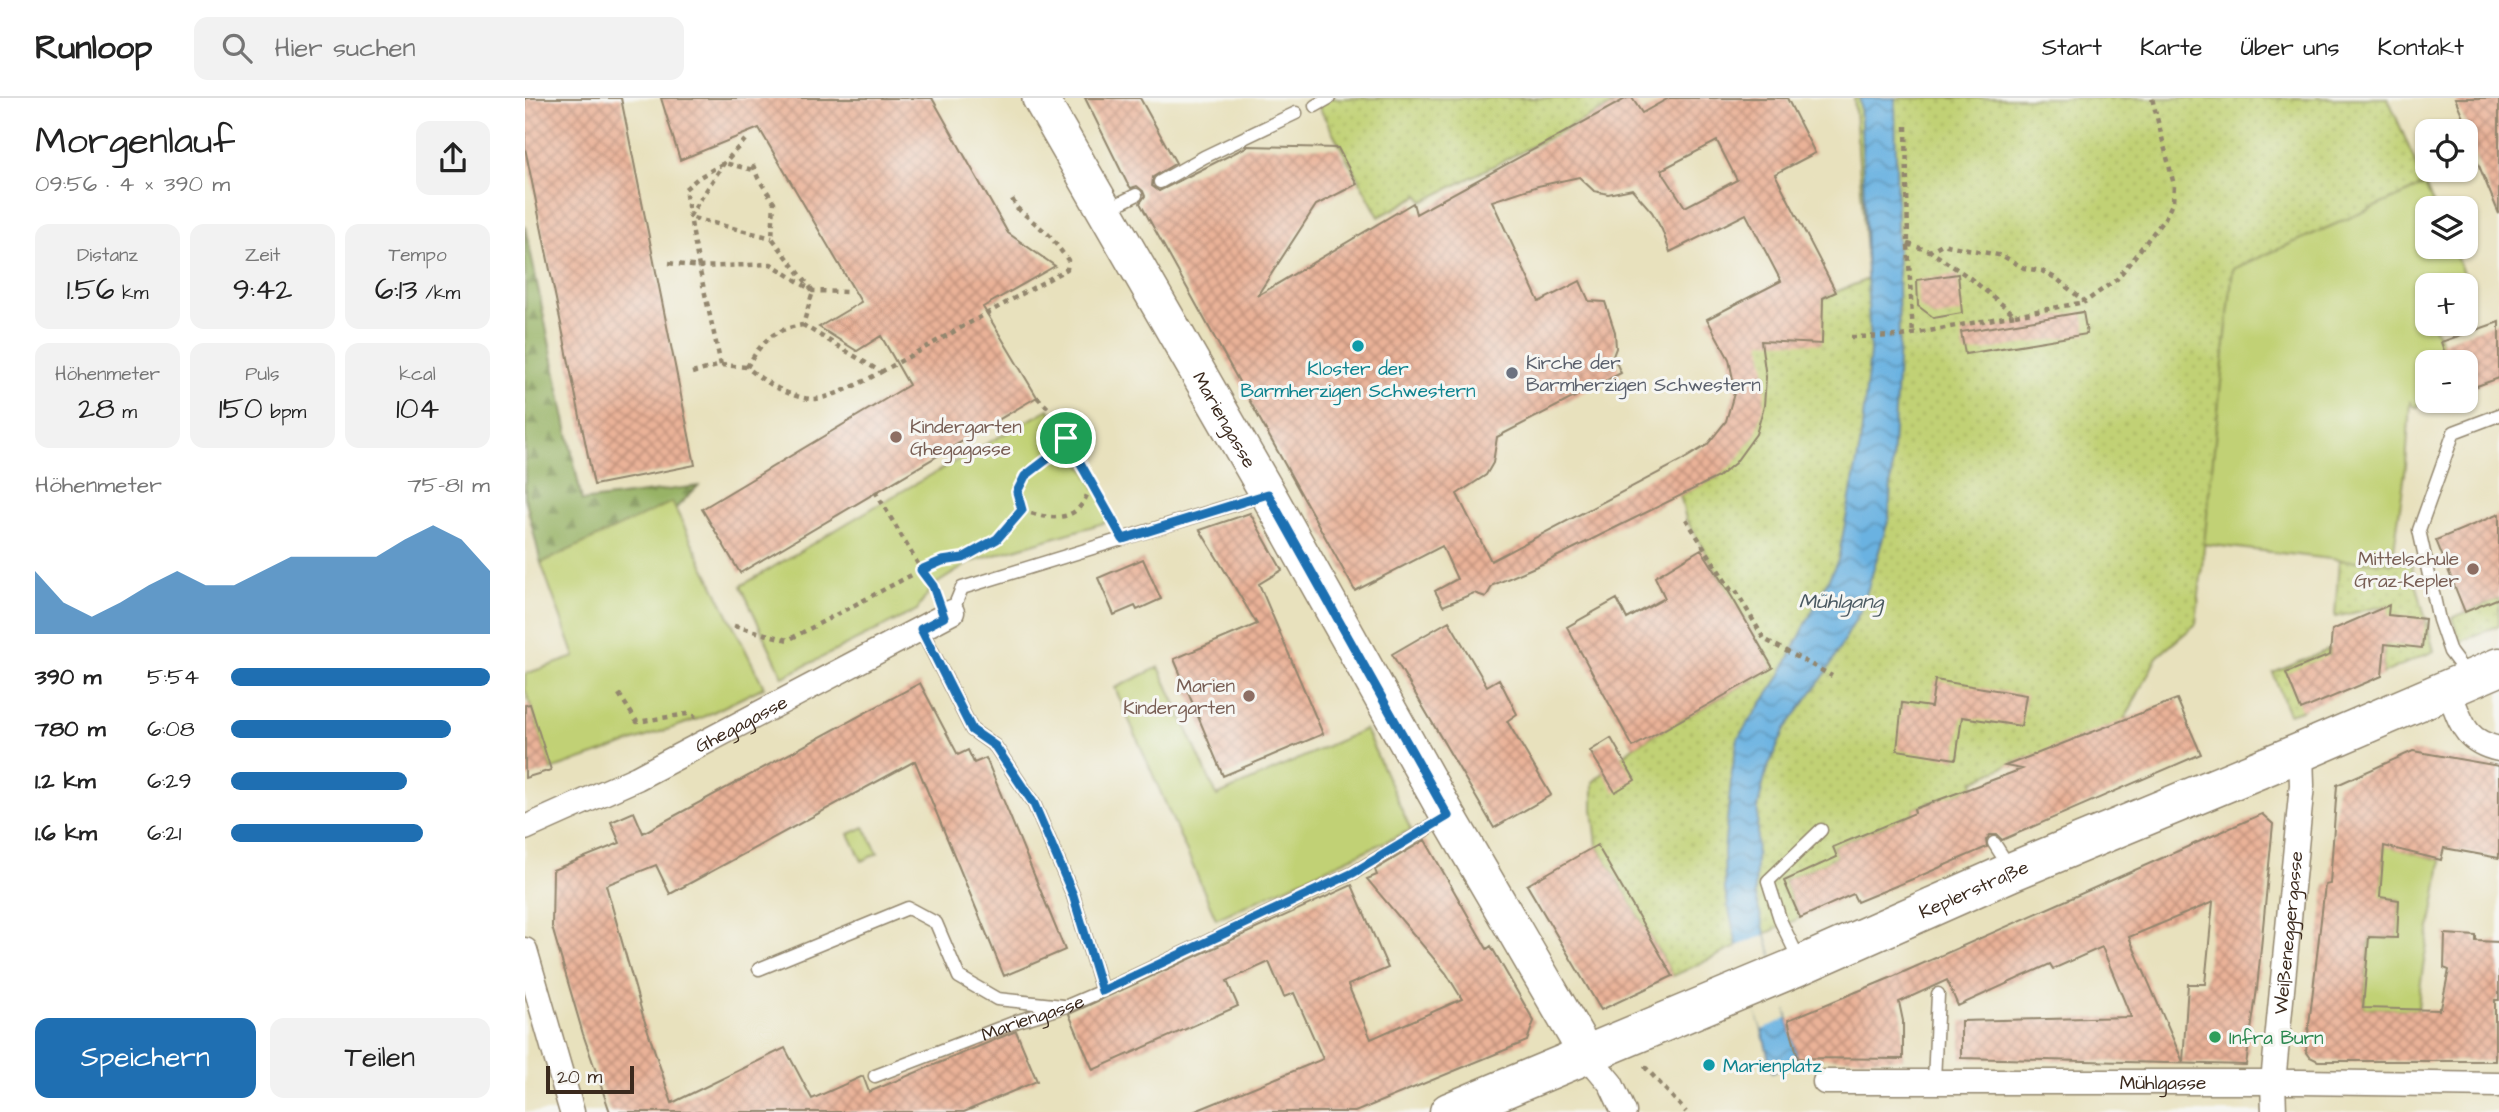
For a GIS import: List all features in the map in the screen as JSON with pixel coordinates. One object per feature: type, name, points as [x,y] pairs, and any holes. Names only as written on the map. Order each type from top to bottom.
[{"type":"main road","name":"Keplerstraße","points":[[1448,1112],[1789,970],[2003,857],[2301,752],[2472,678]]},
{"type":"street","name":"Mariengasse","points":[[1040,98],[1587,1055]]},
{"type":"street","name":"Ghegagasse","points":[[525,828],[637,778],[948,615]]},
{"type":"street","points":[[2472,678],[2467,733],[2480,745],[2499,749]]},
{"type":"street","name":"Weißeneggergasse","points":[[2274,1112],[2273,1082],[2302,785],[2301,752]]},
{"type":"street","points":[[525,950],[572,1112]]},
{"type":"street","points":[[1587,1055],[1611,1084],[1624,1112]]},
{"type":"street","name":"Mühlgasse","points":[[1825,1082],[2499,1085]]},
{"type":"lane","points":[[1315,106],[1329,98]]},
{"type":"lane","points":[[1160,183],[1204,157],[1296,113]]},
{"type":"lane","points":[[1105,211],[1136,195]]},
{"type":"lane","points":[[2472,678],[2449,652],[2419,530],[2453,432],[2499,415]]},
{"type":"lane","points":[[948,615],[962,588],[1268,494]]},
{"type":"lane","points":[[921,629],[972,730],[995,746],[1034,804],[1073,895],[1102,991]]},
{"type":"lane","name":"Mariengasse","points":[[875,1076],[1102,991],[1353,873],[1448,816]]},
{"type":"lane","points":[[1789,970],[1781,922],[1768,881],[1821,830]]},
{"type":"lane","points":[[759,969],[908,908],[936,923],[959,977],[997,999],[1067,1006]]},
{"type":"lane","points":[[1934,1081],[1938,994]]},
{"type":"path","points":[[1851,337],[1913,335],[2085,302],[2117,279],[2165,218],[2173,202],[2174,185],[2152,98]]},
{"type":"path","points":[[1906,127],[1913,335]]},
{"type":"path","points":[[689,217],[724,163],[744,140]]},
{"type":"path","points":[[721,365],[685,189],[724,163],[754,168],[775,202],[772,237]]},
{"type":"path","points":[[692,373],[721,365],[747,367],[777,388],[812,400],[851,388],[1067,269],[1068,260],[1049,235],[1017,208],[1011,197]]},
{"type":"path","points":[[689,217],[772,237],[813,291]]},
{"type":"path","points":[[1930,251],[1946,243],[2003,256],[2024,268],[2042,271],[2057,279],[2085,302]]},
{"type":"path","points":[[1908,244],[1930,251],[1970,278],[2015,316]]},
{"type":"path","points":[[669,263],[699,267],[771,264],[813,291],[848,292]]},
{"type":"path","points":[[803,325],[813,291]]},
{"type":"path","points":[[747,367],[758,348],[770,336],[783,328],[803,325],[881,372]]},
{"type":"path","points":[[1037,397],[1049,408],[1123,539]]},
{"type":"path","points":[[1022,510],[1017,492],[1025,476],[1054,454],[1066,438]]},
{"type":"path","points":[[1022,510],[1041,518],[1063,517],[1081,506],[1092,483]]},
{"type":"path","points":[[875,491],[948,615]]},
{"type":"path","points":[[734,626],[788,640],[921,570],[942,561],[963,558],[997,539],[1022,510]]},
{"type":"path","points":[[1686,519],[1731,590],[1735,589],[1764,639],[1832,677]]},
{"type":"path","points":[[619,694],[637,722],[687,715],[701,718]]},
{"type":"path","points":[[1646,1068],[1686,1112]]},
{"type":"green space","points":[[1314,98],[1626,98],[1423,202],[1419,195],[1379,217]]},
{"type":"green space","points":[[1854,98],[2388,98],[2415,161],[2415,182],[2424,182],[2425,185],[2233,269],[2196,624],[2157,657],[2124,721],[2030,762],[2028,756],[1973,781],[1974,786],[1944,800],[1942,798],[1914,809],[1915,813],[1833,847],[1837,857],[1784,881],[1800,918],[1673,976],[1597,845],[1593,782],[1633,747],[1773,668],[1686,519],[1680,495],[1718,477],[1756,333],[1836,292],[1868,279]]},
{"type":"green space","points":[[2425,185],[2430,196],[2415,196],[2415,259],[2457,259],[2463,273],[2415,273],[2415,336],[2438,336],[2441,350],[2415,350],[2415,407],[2410,402],[2406,466],[2392,563],[2339,560],[2204,544],[2233,269]]},
{"type":"green space","points":[[525,225],[582,501],[698,486],[641,543],[541,563],[525,497]]},
{"type":"green space","points":[[1049,409],[1114,520],[971,562],[933,586],[917,610],[783,677],[741,586],[881,503]]},
{"type":"green space","points":[[672,502],[764,687],[701,718],[551,770],[525,689],[525,674],[575,657],[541,563]]},
{"type":"green space","points":[[2339,560],[2411,563],[2434,651],[2382,674],[2388,605],[2335,617]]},
{"type":"green space","points":[[2499,598],[2499,625],[2460,642],[2452,618]]},
{"type":"green space","points":[[2330,649],[2327,692],[2301,710],[2289,714],[2273,673]]},
{"type":"green space","points":[[1159,667],[1217,796],[1365,729],[1411,830],[1216,919],[1115,688]]},
{"type":"green space","points":[[864,827],[878,853],[862,861],[849,834]]},
{"type":"green space","points":[[2384,845],[2441,860],[2418,1010],[2363,1008],[2370,937],[2397,938],[2399,900],[2375,897],[2376,889],[2381,885]]},
{"type":"water","name":"Mühlgang","points":[[1860,98],[1895,98],[1899,342],[1889,518],[1862,608],[1826,673],[1785,729],[1766,772],[1758,807],[1755,895],[1798,1058],[1802,1060],[1772,1072],[1737,946],[1725,891],[1724,851],[1738,738],[1779,678],[1838,560],[1860,446],[1870,352]]},
{"type":"pier","points":[[1765,935],[1786,1006],[1787,1018],[1762,1030],[1738,962],[1737,946]]},
{"type":"building","points":[[525,98],[621,98],[695,465],[594,485],[525,148]]},
{"type":"building","points":[[661,98],[932,98],[1008,233],[1055,266],[983,307],[1037,397],[740,573],[702,509],[909,385],[881,336],[857,351],[819,327],[861,302],[759,128],[680,160]]},
{"type":"building","name":"Kloster der Barmherzigen Schwestern","points":[[1085,98],[1140,98],[1176,163],[1153,177],[1152,186],[1159,191],[1248,146],[1338,148],[1357,184],[1316,205],[1257,296],[1413,203],[1416,214],[1627,98],[1632,98],[1642,113],[1669,98],[1787,98],[1815,153],[1775,174],[1836,292],[1823,298],[1822,344],[1761,341],[1766,377],[1764,406],[1756,434],[1735,463],[1718,477],[1544,563],[1493,585],[1486,597],[1474,593],[1443,606],[1435,591],[1457,579],[1442,546],[1355,591],[1140,203],[1145,196],[1143,191],[1137,186],[1131,188]],"holes":[[[1717,141],[1737,180],[1685,207],[1661,170]],[[1579,177],[1594,191],[1608,194],[1632,189],[1652,212],[1670,252],[1746,214],[1781,281],[1707,319],[1729,359],[1735,390],[1726,421],[1707,445],[1491,561],[1457,494],[1486,475],[1493,463],[1497,437],[1621,373],[1613,356],[1616,348],[1615,332],[1605,302],[1589,301],[1580,281],[1539,302],[1492,201],[1538,186]]]},
{"type":"building","points":[[2455,98],[2499,98],[2499,214],[2478,163],[2478,119],[2464,119]]},
{"type":"building","points":[[1958,274],[1962,313],[1934,318],[1918,306],[1917,280]]},
{"type":"building","points":[[2083,312],[2087,334],[1965,354],[1961,332]]},
{"type":"building","points":[[2499,322],[2499,378],[2478,386],[2478,350],[2444,350],[2441,342],[2458,336],[2478,336],[2478,329]]},
{"type":"building","name":"Marien Kindergarten","points":[[1250,513],[1282,570],[1259,584],[1323,734],[1223,776],[1174,659],[1257,624],[1200,530]]},
{"type":"building","name":"Mittelschule Graz-Kepler","points":[[2499,514],[2499,598],[2465,612],[2436,540]]},
{"type":"building","points":[[1701,549],[1773,668],[1633,747],[1567,627],[1617,599],[1627,619],[1665,598],[1655,577]]},
{"type":"building","points":[[1143,559],[1161,599],[1137,610],[1135,606],[1114,615],[1098,578]]},
{"type":"building","points":[[2389,605],[2388,615],[2425,619],[2422,648],[2385,644],[2382,676],[2301,710],[2286,673],[2330,655],[2332,630]]},
{"type":"building","points":[[1449,621],[1487,686],[1499,679],[1517,714],[1507,721],[1551,795],[1494,828],[1392,654]]},
{"type":"building","points":[[1935,680],[2026,695],[2021,726],[1962,717],[1956,759],[1897,750],[1902,703],[1931,707]]},
{"type":"building","points":[[920,683],[958,755],[968,750],[974,763],[986,758],[1065,950],[1004,976],[915,761],[670,894],[656,865],[606,885],[643,1016],[672,1103],[785,1048],[812,1099],[863,1076],[869,1092],[1016,1031],[1037,1081],[964,1112],[610,1112],[583,1034],[552,927],[553,870],[620,843],[611,822],[634,812],[643,833]]},
{"type":"building","points":[[2177,699],[2201,754],[2002,840],[1997,835],[1990,835],[1986,840],[1987,847],[1857,902],[1853,894],[1800,918],[1784,881],[1837,857],[1833,847],[1915,813],[1914,809],[2022,769],[2005,766]]},
{"type":"building","points":[[530,704],[551,770],[525,778],[525,705]]},
{"type":"building","points":[[1611,738],[1635,780],[1615,792],[1590,751]]},
{"type":"building","points":[[2413,751],[2499,766],[2499,858],[2444,848],[2441,860],[2384,846],[2380,897],[2399,900],[2397,938],[2369,937],[2363,1008],[2439,1010],[2449,970],[2444,968],[2445,934],[2476,936],[2476,941],[2499,942],[2495,1061],[2318,1061],[2306,1051],[2325,885],[2330,884],[2337,785]]},
{"type":"building","points":[[2262,814],[2273,824],[2257,989],[2246,1065],[1961,1058],[1961,1021],[2131,1017],[2102,947],[2053,969],[2050,964],[1958,1006],[1947,980],[1899,1002],[1903,1021],[1903,1059],[1798,1058],[1788,1020],[1890,978]],"holes":[[[2213,902],[2205,984],[2188,984],[2183,1062],[2129,937]]]},
{"type":"building","points":[[1425,840],[1487,949],[1491,946],[1534,1021],[1527,1041],[1355,1112],[1193,1112],[1323,1059],[1294,993],[1284,997],[1269,962],[1227,981],[1238,1006],[1093,1070],[1069,1014],[1352,885],[1388,968],[1348,985],[1371,1039],[1462,999],[1446,973],[1367,879],[1377,875],[1375,870]]},
{"type":"building","points":[[1597,845],[1673,976],[1601,1010],[1527,885]]},
{"type":"place","name":"Kloster der Barmherzigen Schwestern","points":[[1358,346]]},
{"type":"place","name":"Kirche der Barmherzigen Schwestern","points":[[1512,373]]},
{"type":"place","name":"Kindergarten Ghegagasse","points":[[896,437]]},
{"type":"place","name":"Mittelschule Graz-Kepler","points":[[2473,569]]},
{"type":"place","name":"Marien Kindergarten","points":[[1249,696]]},
{"type":"place","name":"Infra Burn","points":[[2215,1037]]},
{"type":"place","name":"Marienplatz","points":[[1709,1065]]},
{"type":"route","points":[[1066,438],[1123,539],[1268,494],[1448,816],[1353,873],[1102,991],[1073,895],[1034,804],[995,746],[972,730],[921,629],[944,617],[933,586],[921,570],[942,561],[963,558],[997,539],[1022,510],[1017,492],[1025,476],[1054,454],[1066,438]]}]
